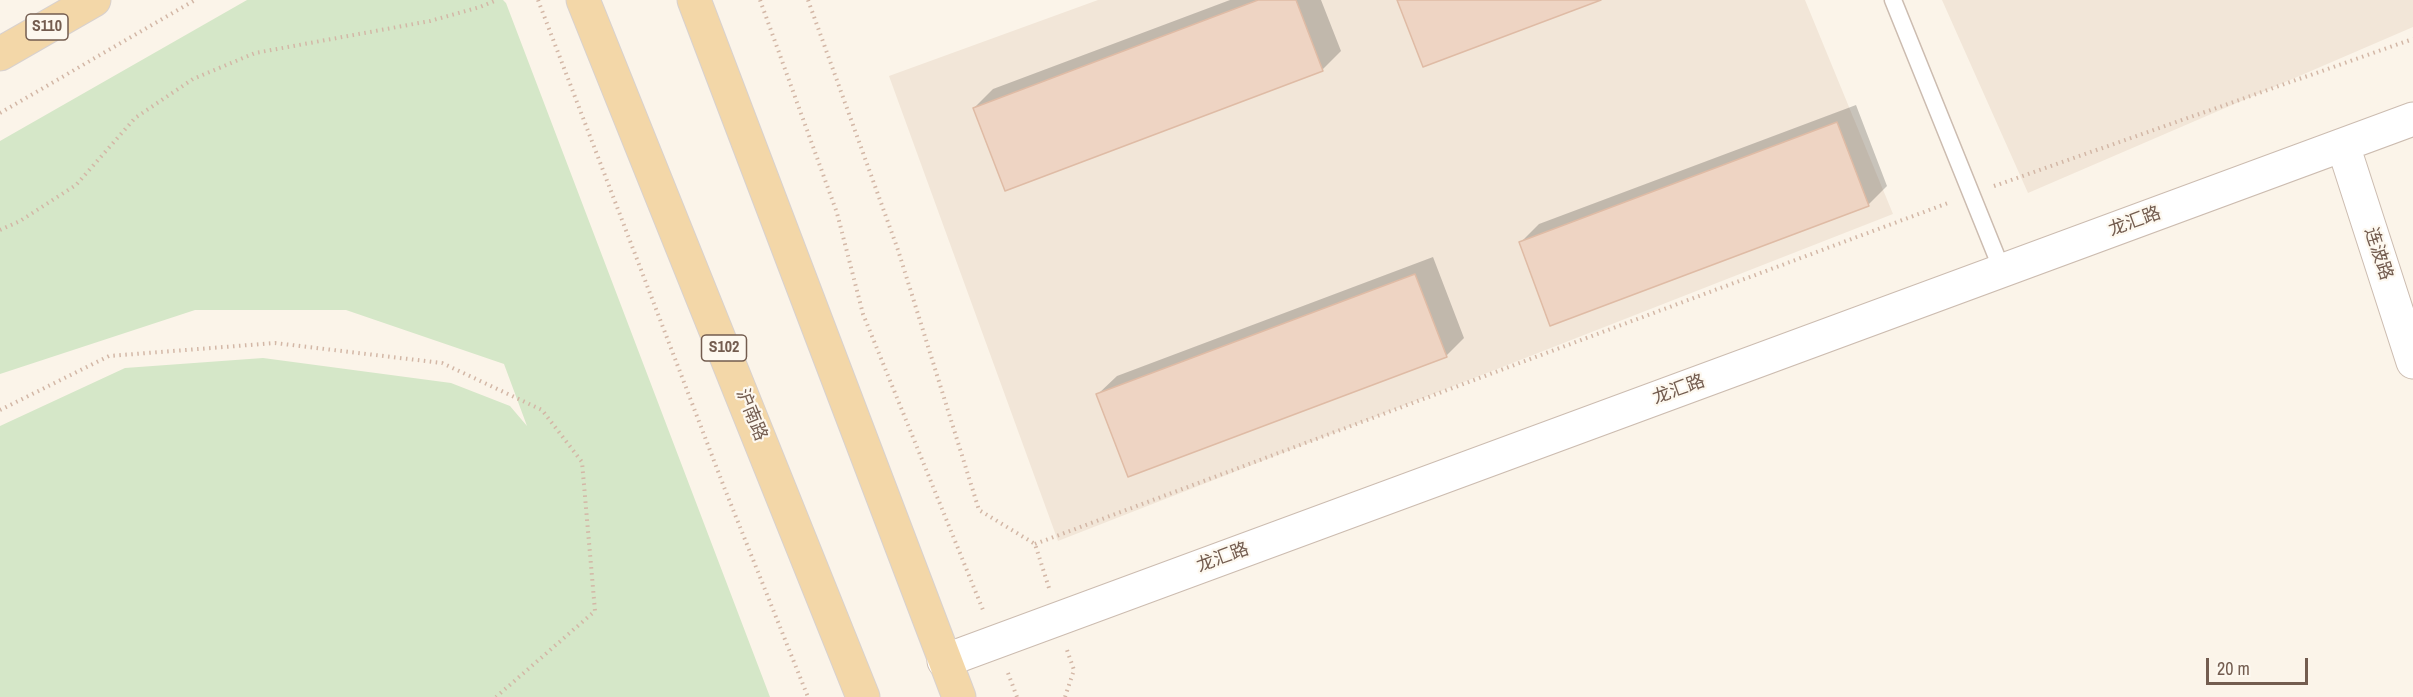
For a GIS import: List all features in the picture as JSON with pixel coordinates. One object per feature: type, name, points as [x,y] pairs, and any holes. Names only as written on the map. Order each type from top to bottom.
[{"type":"main road","name":"S110","points":[[0,54],[94,0]]},
{"type":"main road","name":"沪南路","points":[[584,0],[863,697]]},
{"type":"main road","points":[[694,0],[959,697]]},
{"type":"street","name":"龙汇路","points":[[944,661],[2413,120]]},
{"type":"street","name":"连波路","points":[[2343,145],[2413,362]]},
{"type":"lane","points":[[1893,0],[2002,270]]},
{"type":"path","points":[[0,113],[195,0]]},
{"type":"path","points":[[0,230],[20,221],[76,185],[135,118],[193,79],[255,53],[430,21],[497,0]]},
{"type":"path","points":[[538,0],[724,487],[808,697]]},
{"type":"path","points":[[760,0],[837,213],[863,314],[1017,697]]},
{"type":"path","points":[[808,0],[898,250],[979,510],[1035,544],[1971,194],[2413,39]]},
{"type":"path","points":[[0,410],[109,356],[275,343],[442,363],[542,410],[582,462],[595,611],[496,697]]},
{"type":"shaded area","points":[[1098,0],[1805,0],[1893,214],[1058,541],[889,76]]},
{"type":"shaded area","points":[[1942,0],[2413,0],[2413,27],[2028,193]]},
{"type":"green space","points":[[247,0],[503,0],[506,3],[770,697],[0,697],[0,426],[125,368],[263,358],[451,383],[510,406],[527,426],[504,364],[346,310],[195,310],[0,374],[0,141]]},
{"type":"building","points":[[1258,0],[1296,0],[1323,71],[1005,191],[973,108]]},
{"type":"building","points":[[1397,0],[1601,0],[1423,67]]},
{"type":"building","points":[[1837,122],[1869,206],[1550,326],[1519,242]]},
{"type":"building","points":[[1415,274],[1447,357],[1128,477],[1096,394]]}]
